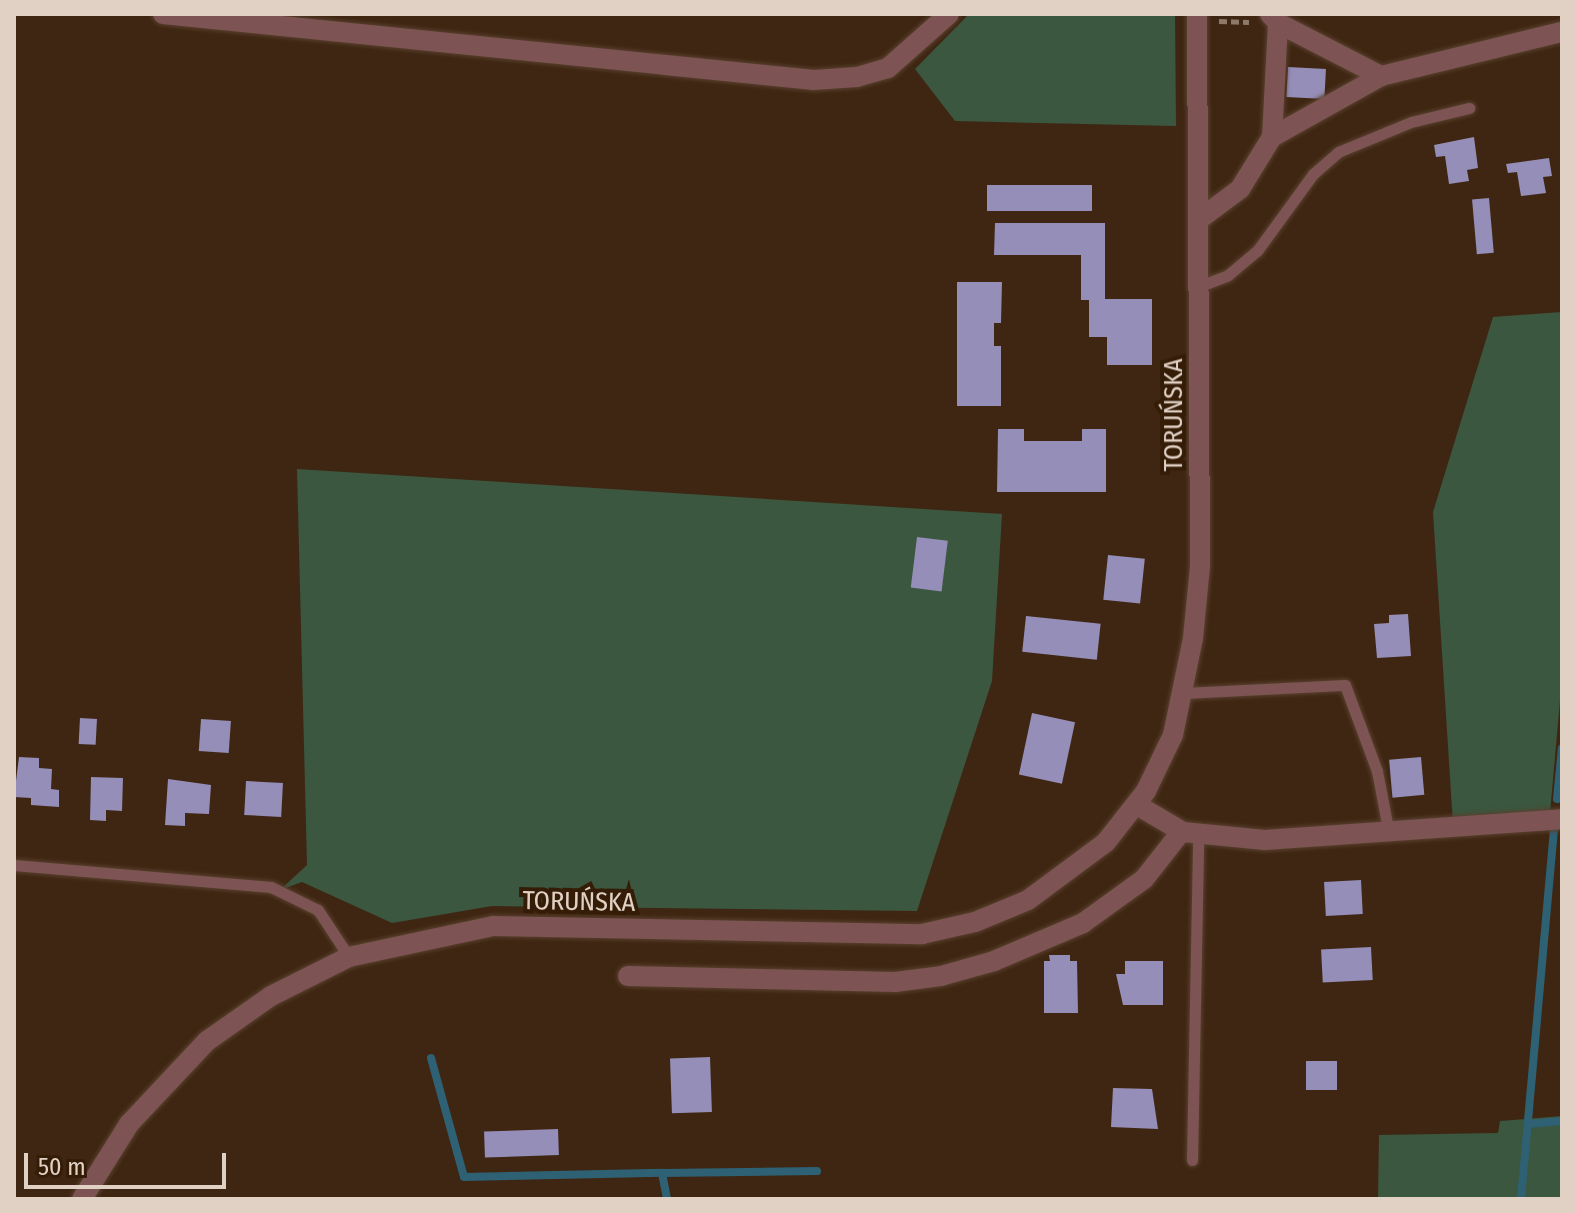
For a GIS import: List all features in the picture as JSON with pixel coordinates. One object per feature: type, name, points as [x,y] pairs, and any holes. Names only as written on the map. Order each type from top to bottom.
[{"type":"street","points":[[163,14],[814,80],[857,77],[888,68],[949,14]]},
{"type":"street","name":"TORUŃSKA","points":[[82,1199],[129,1124],[207,1041],[271,996],[349,957],[493,926],[922,934],[989,917],[1047,890],[1106,842],[1137,805],[1173,735],[1185,693],[1200,566],[1201,218],[1197,14]]},
{"type":"street","points":[[1272,137],[1274,19],[1381,76]]},
{"type":"street","points":[[1201,218],[1240,189],[1272,137],[1381,76],[1562,32]]},
{"type":"street","points":[[1137,805],[1190,834],[1265,840],[1389,834],[1562,819]]},
{"type":"street","points":[[628,976],[895,982],[941,976],[994,961],[1083,923],[1144,879],[1190,834]]},
{"type":"lane","points":[[1200,286],[1228,275],[1257,251],[1330,158],[1411,122],[1469,108]]},
{"type":"lane","points":[[1185,693],[1345,685],[1377,771],[1389,834]]},
{"type":"lane","points":[[1190,834],[1192,1160]]},
{"type":"lane","points":[[14,865],[271,887],[318,910],[349,957]]},
{"type":"green space","points":[[969,14],[1175,14],[1176,126],[955,121],[915,69]]},
{"type":"green space","points":[[1562,312],[1562,678],[1550,813],[1453,824],[1433,512],[1493,317]]},
{"type":"green space","points":[[297,469],[1002,514],[992,681],[917,911],[492,906],[392,923],[302,882],[280,890],[307,865]]},
{"type":"green space","points":[[1562,1116],[1562,1199],[1378,1199],[1379,1135],[1498,1133],[1500,1121]]},
{"type":"building","points":[[1288,67],[1326,69],[1324,99],[1286,97]]},
{"type":"building","points":[[1474,137],[1478,168],[1467,170],[1469,181],[1449,184],[1445,156],[1436,157],[1434,145]]},
{"type":"building","points":[[1549,158],[1552,176],[1543,177],[1546,193],[1521,196],[1517,172],[1508,173],[1506,164]]},
{"type":"building","points":[[987,185],[1092,185],[1092,211],[987,211]]},
{"type":"building","points":[[1489,198],[1494,253],[1477,254],[1472,199]]},
{"type":"building","points":[[995,223],[1105,223],[1105,299],[1152,299],[1152,365],[1107,365],[1107,337],[1089,337],[1089,300],[1081,300],[1081,255],[994,255]]},
{"type":"building","points":[[957,282],[1002,282],[1001,323],[994,323],[994,346],[1001,346],[1001,406],[957,406]]},
{"type":"building","points":[[998,429],[1024,429],[1024,441],[1082,441],[1082,429],[1106,429],[1106,492],[997,492]]},
{"type":"building","points":[[917,537],[948,541],[942,591],[911,588]]},
{"type":"building","points":[[1108,555],[1145,559],[1140,604],[1103,600]]},
{"type":"building","points":[[1408,614],[1411,656],[1377,658],[1374,624],[1389,623],[1389,615]]},
{"type":"building","points":[[1026,616],[1101,624],[1097,660],[1022,652]]},
{"type":"building","points":[[1032,713],[1075,722],[1062,784],[1019,775]]},
{"type":"building","points":[[80,718],[97,719],[96,745],[79,744]]},
{"type":"building","points":[[201,719],[231,721],[229,753],[199,751]]},
{"type":"building","points":[[19,757],[39,758],[39,768],[52,769],[51,789],[59,790],[59,807],[31,805],[31,798],[14,797]]},
{"type":"building","points":[[1421,757],[1424,795],[1392,798],[1389,760]]},
{"type":"building","points":[[91,777],[123,778],[122,811],[106,810],[106,821],[90,820]]},
{"type":"building","points":[[168,779],[211,785],[209,814],[185,813],[185,826],[165,825]]},
{"type":"building","points":[[246,781],[283,783],[281,817],[244,815]]},
{"type":"building","points":[[1361,880],[1363,914],[1326,916],[1324,882]]},
{"type":"building","points":[[1371,947],[1373,980],[1323,983],[1321,950]]},
{"type":"building","points":[[1049,955],[1070,955],[1070,961],[1077,961],[1078,1013],[1044,1013],[1044,961],[1050,961]]},
{"type":"building","points":[[1125,961],[1163,961],[1163,1005],[1123,1005],[1116,974],[1125,974]]},
{"type":"building","points":[[710,1057],[712,1112],[672,1113],[670,1058]]},
{"type":"building","points":[[1306,1061],[1337,1061],[1337,1090],[1306,1090]]},
{"type":"building","points":[[1113,1088],[1152,1089],[1158,1129],[1111,1127]]},
{"type":"building","points":[[558,1129],[559,1155],[485,1158],[484,1132]]},
{"type":"waterway","points":[[1557,799],[1562,748]]},
{"type":"waterway","points":[[1521,1199],[1554,827]]},
{"type":"waterway","points":[[431,1058],[464,1177],[662,1173],[667,1199]]},
{"type":"waterway","points":[[1528,1124],[1562,1121]]},
{"type":"waterway","points":[[662,1173],[817,1171]]}]
